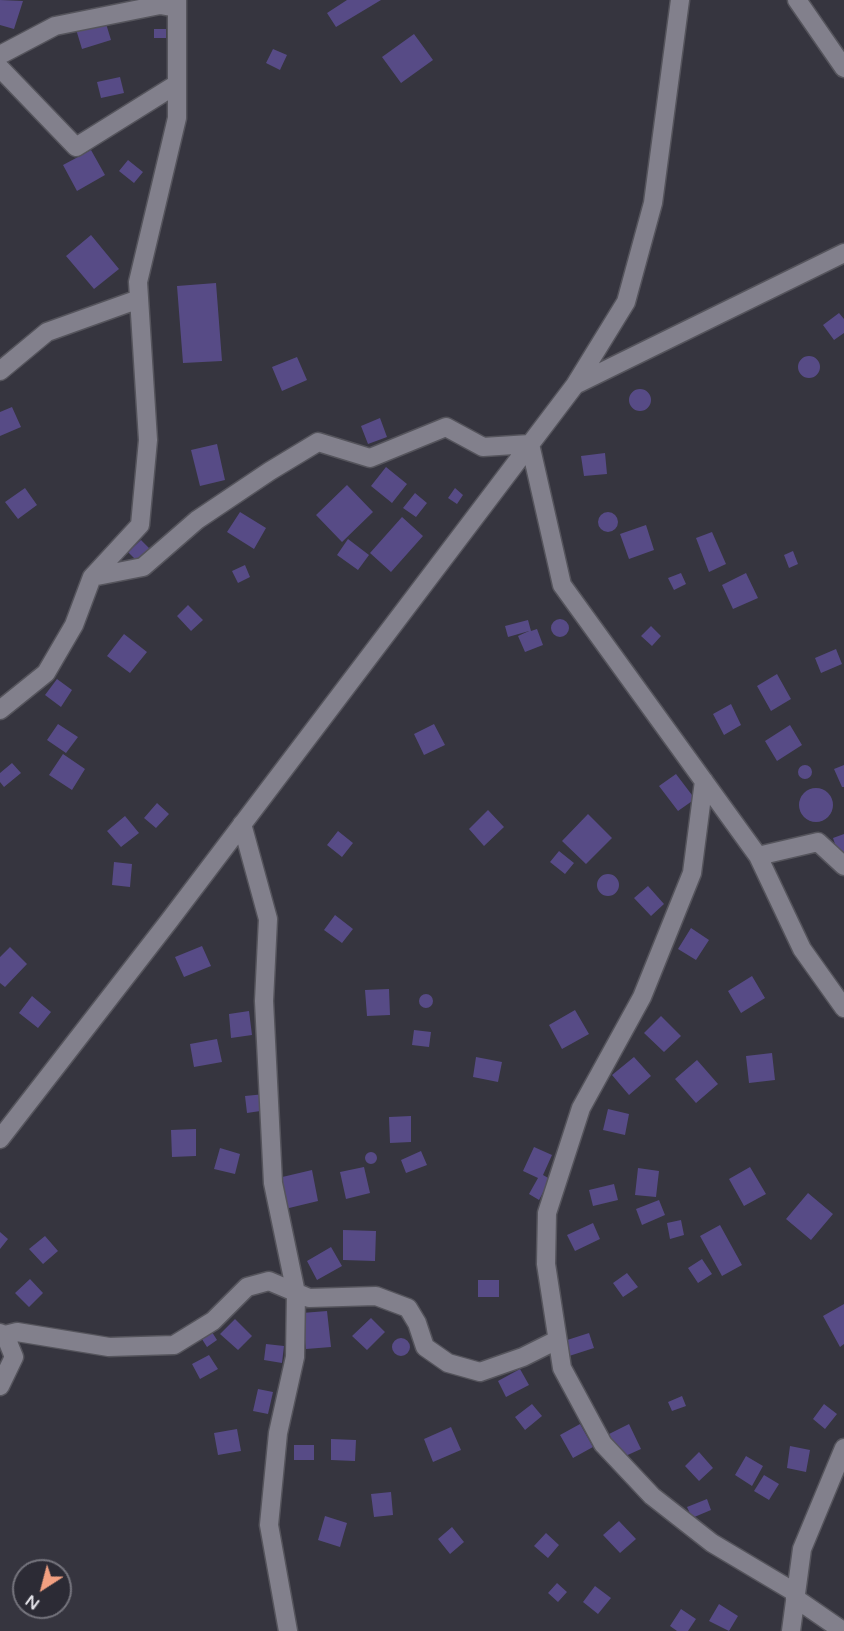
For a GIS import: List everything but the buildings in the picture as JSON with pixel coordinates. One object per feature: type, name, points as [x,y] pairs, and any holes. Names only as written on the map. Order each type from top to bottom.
[{"type":"street","points":[[0,1139],[575,385],[626,302],[653,203],[680,0]]},
{"type":"street","points":[[797,0],[844,68]]},
{"type":"street","points":[[0,55],[55,26],[160,5],[177,4],[177,118],[138,282],[148,441],[140,525],[92,577],[74,625],[46,673],[0,710]]},
{"type":"street","points":[[0,68],[76,147],[177,84]]},
{"type":"street","points":[[575,385],[844,253]]},
{"type":"street","points":[[0,371],[47,332],[139,299]]},
{"type":"street","points":[[92,577],[143,567],[197,520],[318,442],[370,458],[446,427],[483,447],[530,444]]},
{"type":"street","points":[[530,444],[562,585],[758,856],[802,949],[844,1008]]},
{"type":"street","points":[[704,781],[692,873],[642,997],[581,1108],[547,1213],[546,1264],[557,1340],[562,1368],[603,1444],[652,1496],[712,1542],[795,1596],[843,1631]]},
{"type":"street","points":[[242,824],[268,919],[264,1001],[273,1183],[296,1293],[295,1357],[278,1433],[269,1525],[288,1631]]},
{"type":"street","points":[[758,856],[818,842],[844,866]]},
{"type":"street","points":[[0,1386],[14,1358],[2,1334],[18,1332],[109,1347],[174,1345],[213,1321],[247,1287],[269,1281],[309,1298],[376,1296],[408,1308],[417,1323],[425,1347],[448,1363],[480,1372],[523,1357],[557,1340]]},
{"type":"street","points":[[791,1631],[802,1549],[844,1448]]}]
